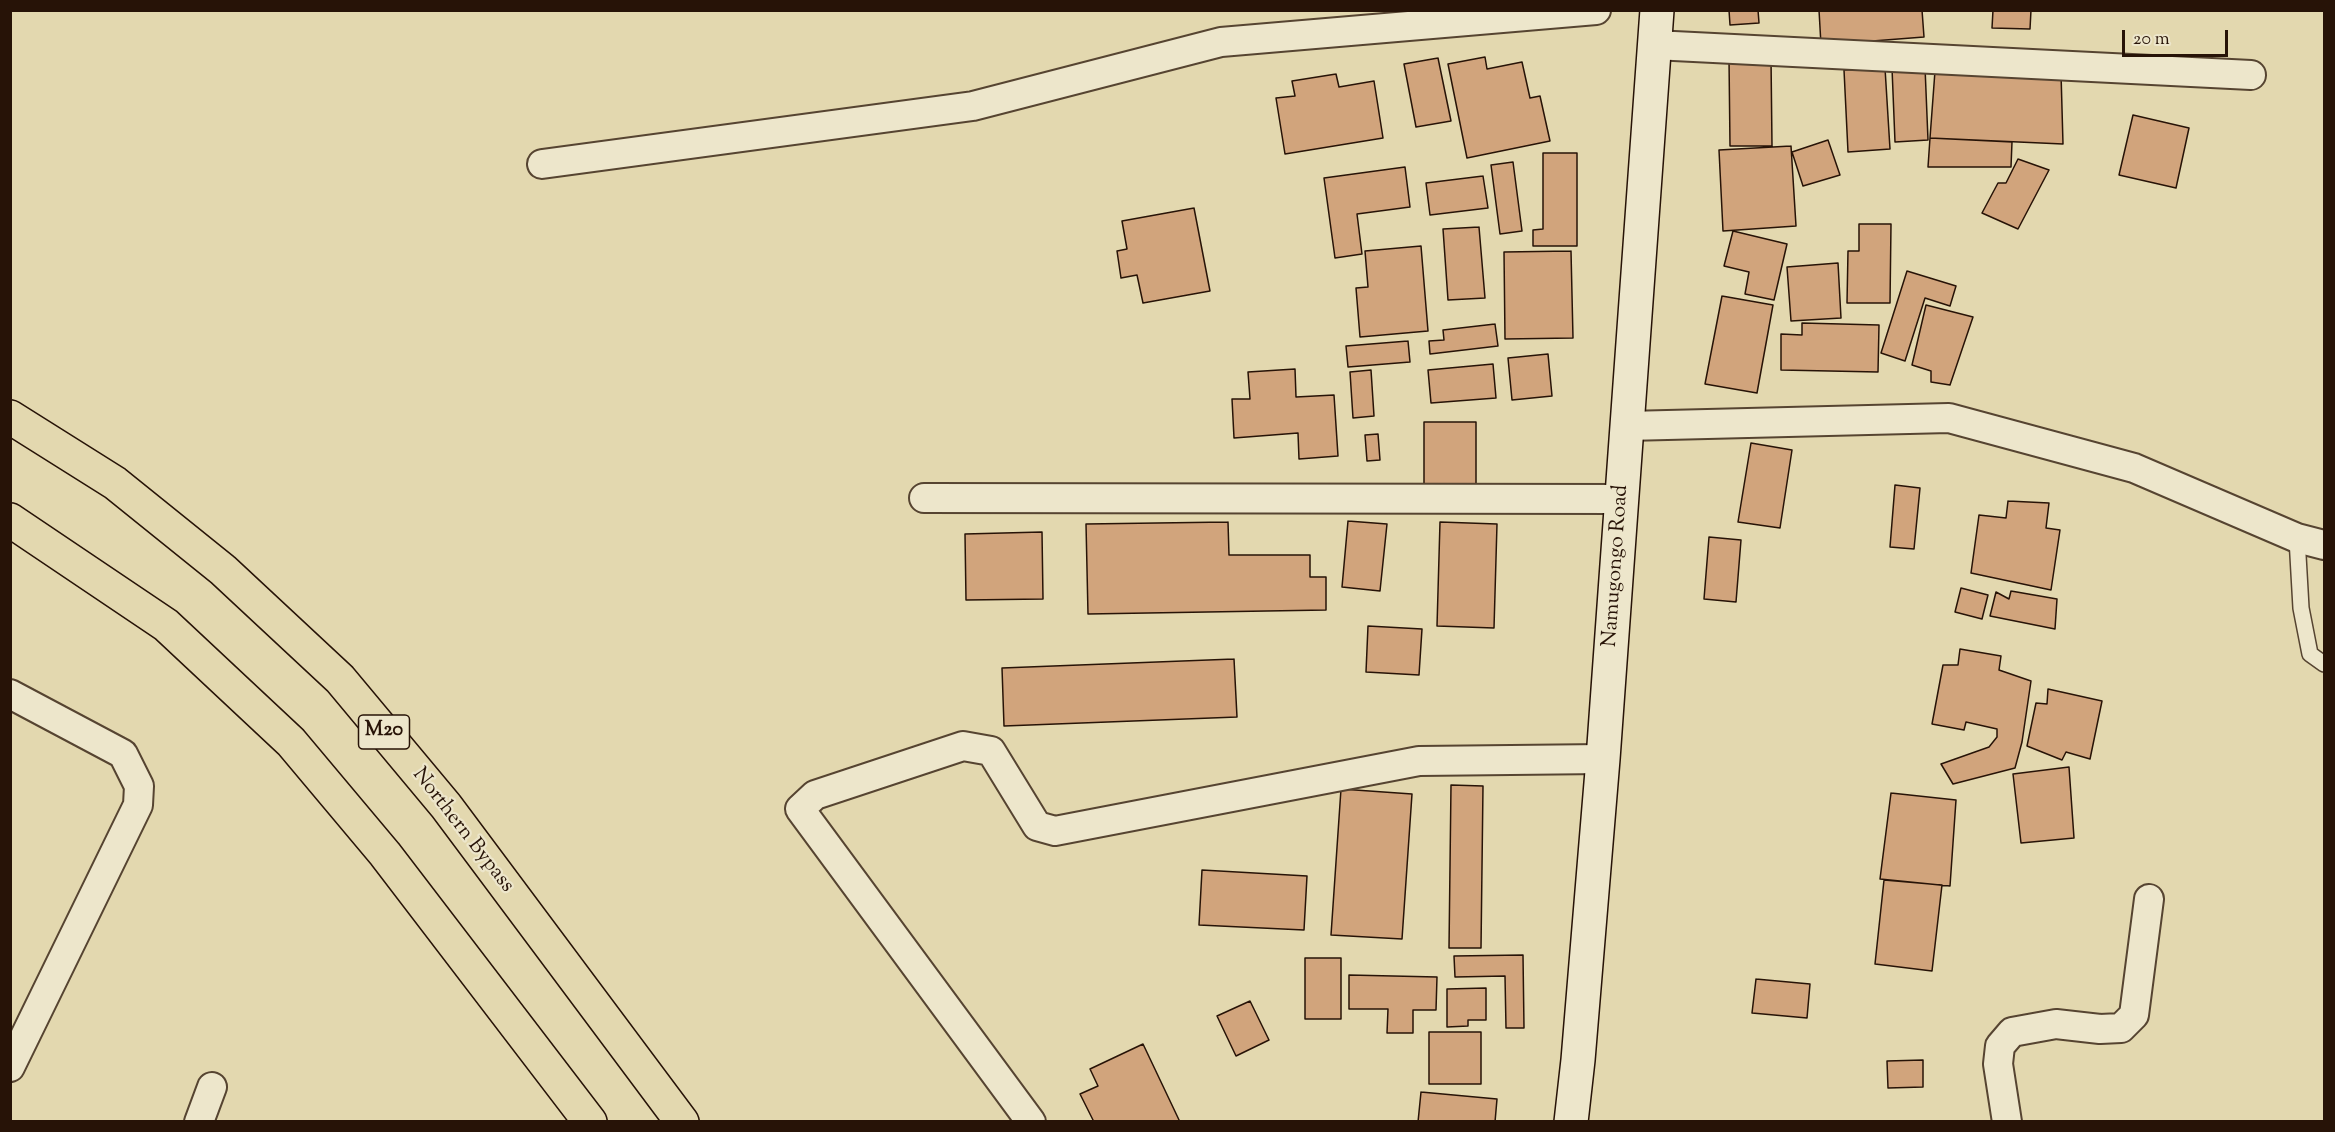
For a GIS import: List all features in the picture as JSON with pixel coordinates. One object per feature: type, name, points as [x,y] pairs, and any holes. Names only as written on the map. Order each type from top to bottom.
[{"type":"highway","name":"Northern Bypass","points":[[10,417],[115,483],[223,570],[340,679],[446,806],[682,1122]]},
{"type":"highway","points":[[10,520],[166,625],[291,742],[385,854],[590,1122]]},
{"type":"main road","name":"Namugongo Road","points":[[1571,1122],[1603,759],[1657,10]]},
{"type":"street","points":[[542,164],[973,106],[1221,42],[1596,10]]},
{"type":"street","points":[[1654,45],[2251,75]]},
{"type":"street","points":[[1627,426],[1950,418],[2133,468],[2297,538],[2325,545]]},
{"type":"street","points":[[924,498],[1622,499]]},
{"type":"street","points":[[10,694],[123,754],[140,786],[138,805],[10,1067]]},
{"type":"street","points":[[1032,1122],[800,809],[815,795],[963,746],[991,751],[1037,826],[1055,831],[1419,761],[1603,759]]},
{"type":"street","points":[[2007,1122],[1998,1064],[2000,1046],[2012,1032],[2056,1024],[2100,1029],[2121,1028],[2133,1016],[2149,899]]},
{"type":"street","points":[[199,1122],[212,1087]]},
{"type":"lane","points":[[2297,538],[2301,608],[2310,654],[2325,664]]},
{"type":"building","points":[[1729,10],[1758,10],[1759,23],[1730,25]]},
{"type":"building","points":[[1819,10],[1922,10],[1924,37],[1821,45]]},
{"type":"building","points":[[1993,10],[2031,10],[2030,29],[1992,28]]},
{"type":"building","points":[[1485,57],[1487,69],[1522,62],[1530,98],[1540,96],[1550,141],[1467,158],[1448,64]]},
{"type":"building","points":[[1438,58],[1451,121],[1416,127],[1404,64]]},
{"type":"building","points":[[1771,58],[1772,146],[1730,146],[1729,59]]},
{"type":"building","points":[[1925,67],[1928,140],[1895,142],[1892,68]]},
{"type":"building","points":[[1885,68],[1890,149],[1848,152],[1844,70]]},
{"type":"building","points":[[1935,71],[2061,73],[2063,144],[1930,138]]},
{"type":"building","points":[[1336,74],[1339,87],[1374,81],[1383,138],[1285,154],[1276,98],[1295,96],[1292,81]]},
{"type":"building","points":[[2133,115],[2189,128],[2176,188],[2119,175]]},
{"type":"building","points":[[1930,138],[2012,142],[2011,167],[1928,167]]},
{"type":"building","points":[[1828,140],[1840,175],[1803,186],[1792,152]]},
{"type":"building","points":[[1791,146],[1796,226],[1723,231],[1719,150]]},
{"type":"building","points":[[1543,153],[1577,153],[1577,246],[1533,246],[1533,230],[1543,229]]},
{"type":"building","points":[[2018,159],[2049,170],[2018,229],[1982,213],[1998,183],[2006,183]]},
{"type":"building","points":[[1513,162],[1522,231],[1500,234],[1491,165]]},
{"type":"building","points":[[1405,167],[1410,207],[1357,214],[1362,254],[1335,258],[1324,178]]},
{"type":"building","points":[[1483,176],[1488,208],[1430,215],[1426,183]]},
{"type":"building","points":[[1194,208],[1210,291],[1143,303],[1137,275],[1121,278],[1117,251],[1127,249],[1122,221]]},
{"type":"building","points":[[1859,224],[1891,224],[1890,303],[1847,303],[1848,251],[1859,251]]},
{"type":"building","points":[[1479,227],[1485,298],[1448,300],[1443,229]]},
{"type":"building","points":[[1733,231],[1787,244],[1774,300],[1745,294],[1749,272],[1724,266]]},
{"type":"building","points":[[1421,246],[1428,331],[1360,337],[1356,288],[1368,287],[1365,251]]},
{"type":"building","points":[[1571,251],[1573,338],[1505,339],[1504,252]]},
{"type":"building","points":[[1838,263],[1841,318],[1791,321],[1787,267]]},
{"type":"building","points":[[1907,271],[1956,286],[1950,306],[1925,298],[1905,361],[1881,353]]},
{"type":"building","points":[[1722,296],[1773,305],[1757,393],[1705,384]]},
{"type":"building","points":[[1926,305],[1973,317],[1950,385],[1931,382],[1931,371],[1912,365]]},
{"type":"building","points":[[1802,323],[1879,325],[1878,372],[1781,370],[1781,334],[1802,335]]},
{"type":"building","points":[[1495,324],[1498,346],[1430,354],[1429,341],[1444,340],[1443,330]]},
{"type":"building","points":[[1408,341],[1410,362],[1348,367],[1346,346]]},
{"type":"building","points":[[1548,354],[1552,396],[1512,400],[1508,358]]},
{"type":"building","points":[[1493,364],[1496,398],[1431,403],[1428,370]]},
{"type":"building","points":[[1295,369],[1296,397],[1334,395],[1338,456],[1299,459],[1298,433],[1234,438],[1232,399],[1250,399],[1248,372]]},
{"type":"building","points":[[1371,370],[1374,416],[1353,418],[1350,372]]},
{"type":"building","points":[[1424,422],[1476,422],[1476,484],[1424,485]]},
{"type":"building","points":[[1378,434],[1380,460],[1367,461],[1365,435]]},
{"type":"building","points":[[1751,443],[1792,450],[1780,528],[1738,522]]},
{"type":"building","points":[[1895,485],[1920,488],[1914,549],[1890,547]]},
{"type":"building","points":[[2008,501],[2049,503],[2046,528],[2060,530],[2051,590],[1971,573],[1979,515],[2006,518]]},
{"type":"building","points":[[1348,521],[1387,524],[1380,591],[1342,587]]},
{"type":"building","points":[[1228,522],[1229,555],[1310,555],[1310,577],[1326,577],[1326,610],[1088,614],[1086,524]]},
{"type":"building","points":[[1440,522],[1497,524],[1494,628],[1437,626]]},
{"type":"building","points":[[1042,532],[1043,599],[966,600],[965,534]]},
{"type":"building","points":[[1709,537],[1741,540],[1736,602],[1704,599]]},
{"type":"building","points":[[1961,588],[1988,595],[1982,619],[1955,612]]},
{"type":"building","points":[[2011,591],[2057,599],[2055,629],[1990,616],[1996,592],[2009,599]]},
{"type":"building","points":[[1368,626],[1422,629],[1419,675],[1366,672]]},
{"type":"building","points":[[1960,649],[2001,656],[1999,670],[2031,681],[2022,742],[2015,768],[1953,784],[1941,764],[1989,747],[1997,737],[1997,729],[1966,722],[1964,730],[1932,724],[1943,665],[1958,665]]},
{"type":"building","points":[[1234,659],[1237,717],[1004,726],[1002,668]]},
{"type":"building","points":[[2048,689],[2102,701],[2090,759],[2066,752],[2062,760],[2027,746],[2036,703],[2047,704]]},
{"type":"building","points":[[2069,767],[2074,838],[2021,843],[2013,774]]},
{"type":"building","points":[[1451,785],[1483,786],[1481,948],[1449,948]]},
{"type":"building","points":[[1341,789],[1412,794],[1402,939],[1331,935]]},
{"type":"building","points":[[1891,793],[1956,800],[1950,886],[1880,879]]},
{"type":"building","points":[[1202,870],[1307,876],[1304,930],[1199,925]]},
{"type":"building","points":[[1884,880],[1942,885],[1932,971],[1875,964]]},
{"type":"building","points":[[1523,955],[1524,1028],[1506,1028],[1505,976],[1455,977],[1454,956]]},
{"type":"building","points":[[1305,958],[1341,958],[1341,1019],[1305,1019]]},
{"type":"building","points":[[1349,975],[1437,977],[1436,1010],[1413,1010],[1413,1033],[1387,1033],[1388,1009],[1349,1009]]},
{"type":"building","points":[[1756,979],[1810,984],[1807,1018],[1752,1013]]},
{"type":"building","points":[[1486,988],[1486,1020],[1468,1020],[1468,1026],[1447,1027],[1447,989]]},
{"type":"building","points":[[1250,1001],[1269,1040],[1236,1056],[1217,1016]]},
{"type":"building","points":[[1429,1032],[1481,1032],[1481,1084],[1429,1084]]},
{"type":"building","points":[[1143,1044],[1180,1122],[1094,1122],[1080,1094],[1098,1086],[1090,1069]]},
{"type":"building","points":[[1923,1060],[1923,1087],[1888,1088],[1887,1061]]},
{"type":"building","points":[[1421,1092],[1497,1099],[1495,1122],[1418,1122]]}]
